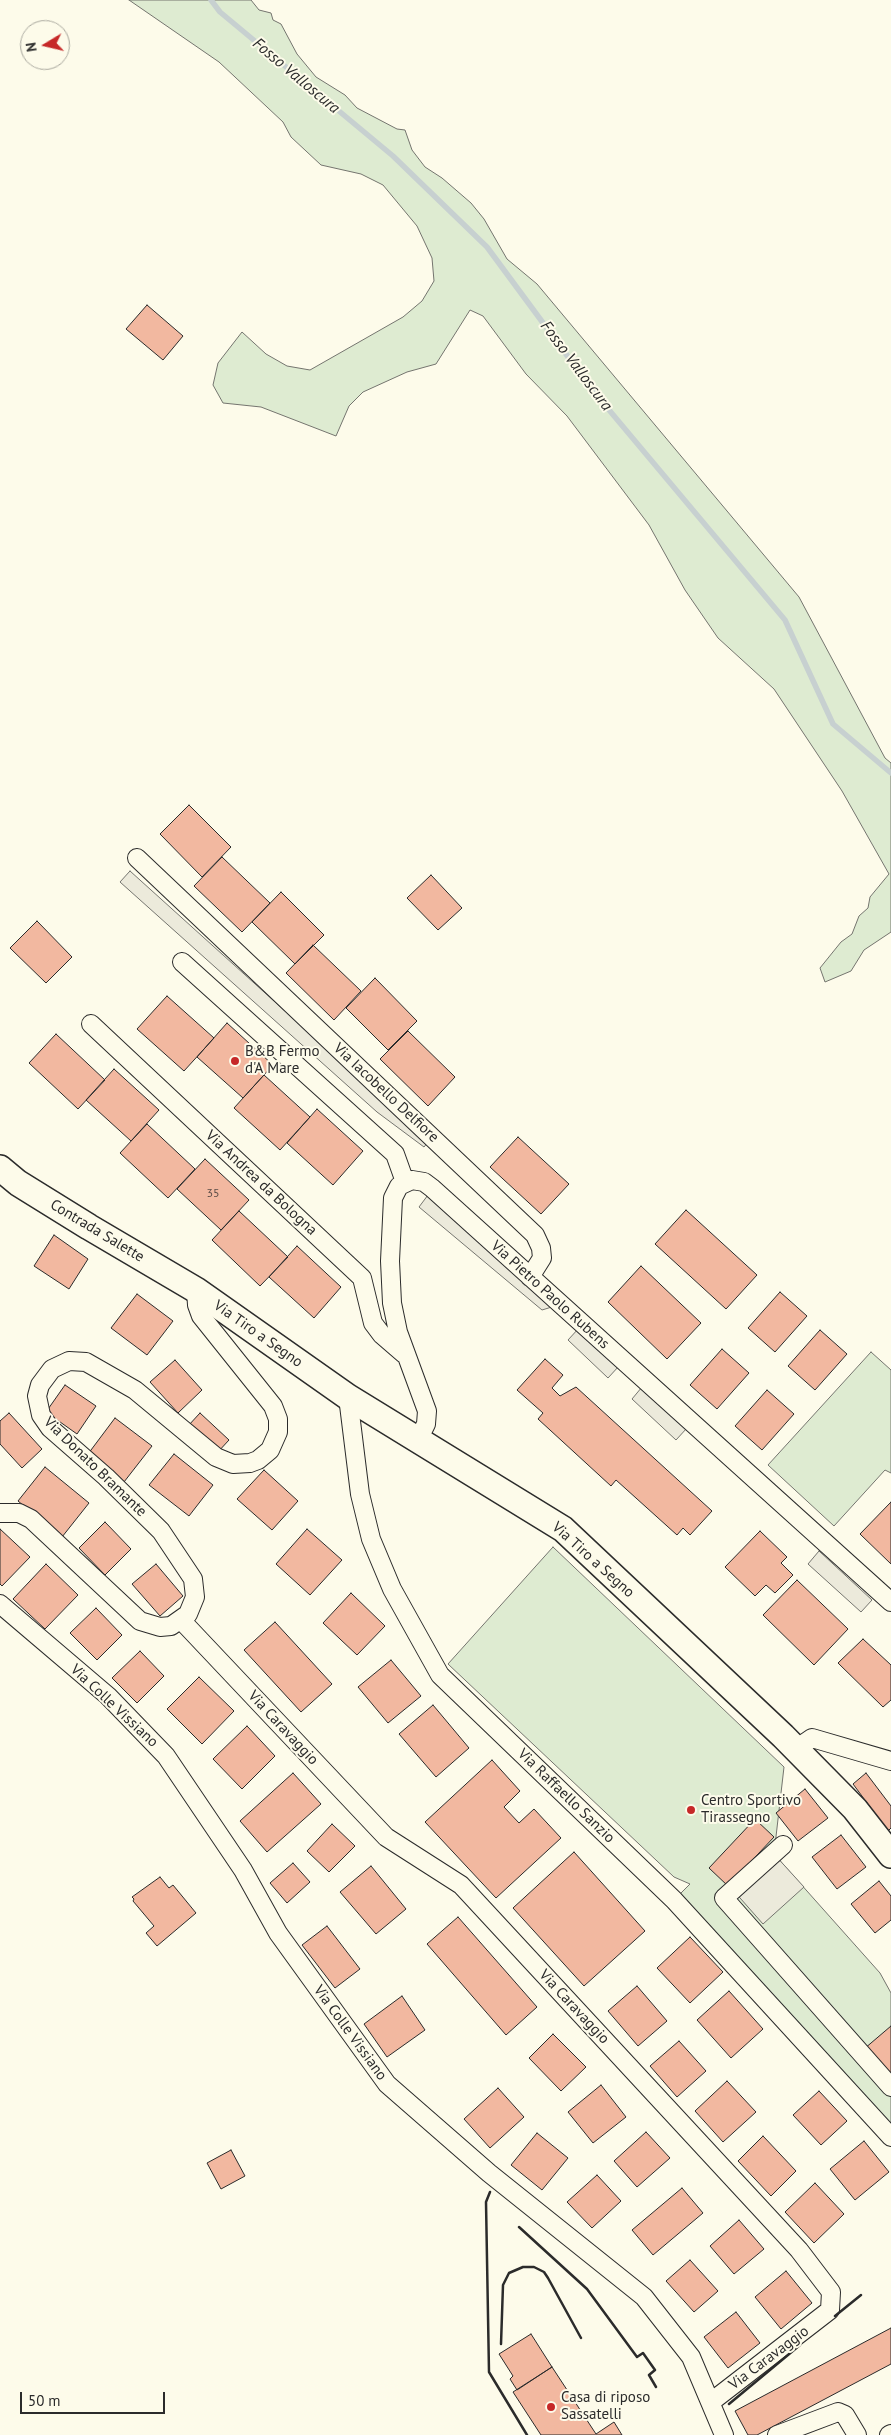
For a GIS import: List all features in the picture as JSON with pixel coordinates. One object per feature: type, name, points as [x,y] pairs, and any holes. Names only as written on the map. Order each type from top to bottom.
[{"type":"main road","name":"Contrada Salette","points":[[0,1168],[18,1182],[89,1228],[196,1290]]},
{"type":"main road","name":"Via Tiro a Segno","points":[[196,1290],[348,1397],[563,1529],[796,1749],[855,1809],[891,1855]]},
{"type":"street","name":"Via Iacobello Delfiore","points":[[137,858],[535,1235],[541,1248],[542,1258],[530,1277]]},
{"type":"street","points":[[182,962],[395,1154],[405,1182],[399,1186],[393,1198],[390,1233],[392,1303],[398,1332],[406,1356],[417,1379],[427,1411],[426,1424],[418,1440]]},
{"type":"street","name":"Via Andrea da Bologna","points":[[92,1024],[362,1278],[373,1323],[382,1335],[406,1356]]},
{"type":"street","name":"Via Pietro Paolo Rubens","points":[[405,1182],[418,1180],[429,1186],[891,1602]]},
{"type":"street","name":"Via Donato Bramante","points":[[182,1620],[193,1607],[195,1597],[196,1587],[190,1572],[161,1531],[106,1476],[45,1422],[38,1406],[38,1396],[40,1385],[52,1369],[69,1361],[86,1362],[135,1390],[216,1457],[233,1464],[250,1463],[258,1460],[270,1450],[278,1432],[278,1418],[274,1406],[201,1316],[197,1305],[196,1290]]},
{"type":"street","name":"Via Raffaello Sanzio","points":[[348,1397],[360,1494],[371,1538],[392,1589],[440,1675],[674,1900],[891,2137]]},
{"type":"street","points":[[0,1513],[19,1513],[31,1519],[140,1621],[160,1627],[171,1626],[182,1620]]},
{"type":"street","name":"Via Colle Vissiano","points":[[0,1604],[108,1696],[166,1756],[243,1870],[278,1933],[387,2084],[489,2173],[644,2297],[691,2357],[724,2435]]},
{"type":"street","name":"Via Caravaggio","points":[[182,1620],[386,1837],[461,1885],[799,2250],[831,2292],[830,2310],[711,2402]]},
{"type":"street","points":[[796,1749],[812,1738],[891,1761]]},
{"type":"street","points":[[783,1845],[724,1898],[891,2087]]},
{"type":"street","points":[[777,2435],[838,2412],[845,2415],[857,2435]]},
{"type":"green space","points":[[129,0],[251,0],[259,10],[271,13],[273,20],[281,24],[297,54],[316,77],[345,95],[357,108],[397,129],[405,130],[412,150],[425,167],[442,178],[471,203],[484,219],[507,259],[537,284],[799,597],[885,758],[891,763],[891,932],[864,950],[851,971],[825,982],[820,968],[841,942],[852,934],[859,916],[868,908],[870,897],[889,874],[842,791],[774,689],[718,638],[685,590],[649,525],[567,416],[526,374],[483,316],[470,310],[436,364],[407,372],[363,392],[349,406],[336,436],[261,407],[223,403],[213,385],[218,363],[242,332],[266,354],[287,366],[310,370],[403,317],[422,301],[434,281],[432,258],[417,226],[383,185],[361,174],[321,165],[291,137],[283,122],[219,62]]},
{"type":"green space","points":[[871,1352],[891,1370],[891,1473],[885,1470],[834,1526],[768,1465]]},
{"type":"green space","name":"Centro Sportivo Tirassegno","points":[[553,1547],[784,1767],[774,1854],[880,1973],[891,1993],[891,2137],[674,1900],[690,1884],[674,1877],[448,1664]]},
{"type":"shaded area","points":[[130,871],[429,1141],[424,1147],[377,1112],[120,882]]},
{"type":"shaded area","points":[[428,1195],[555,1306],[542,1310],[419,1207]]},
{"type":"shaded area","points":[[579,1328],[619,1366],[608,1378],[568,1340]]},
{"type":"shaded area","points":[[642,1387],[687,1428],[676,1440],[632,1399]]},
{"type":"shaded area","points":[[819,1551],[872,1600],[861,1612],[808,1564]]},
{"type":"shaded area","points":[[774,1854],[804,1887],[763,1924],[733,1890]]},
{"type":"building","points":[[147,305],[183,336],[163,360],[126,329]]},
{"type":"building","points":[[189,805],[231,847],[202,877],[160,834]]},
{"type":"building","points":[[222,857],[270,903],[242,932],[194,886]]},
{"type":"building","points":[[431,875],[462,908],[438,930],[407,898]]},
{"type":"building","points":[[281,892],[324,935],[295,964],[252,922]]},
{"type":"building","points":[[37,921],[72,957],[46,983],[10,948]]},
{"type":"building","points":[[313,945],[361,991],[334,1020],[286,973]]},
{"type":"building","points":[[375,978],[417,1021],[388,1050],[346,1008]]},
{"type":"building","points":[[167,996],[214,1038],[184,1071],[137,1029]]},
{"type":"building","name":"B&B Fermo d'A Mare","points":[[227,1023],[273,1065],[243,1098],[197,1057]]},
{"type":"building","points":[[408,1031],[455,1077],[428,1106],[380,1059]]},
{"type":"building","points":[[56,1034],[105,1080],[78,1109],[29,1063]]},
{"type":"building","points":[[114,1069],[159,1110],[131,1141],[86,1100]]},
{"type":"building","points":[[264,1075],[310,1117],[280,1150],[234,1108]]},
{"type":"building","points":[[317,1109],[363,1151],[333,1185],[287,1143]]},
{"type":"building","points":[[147,1124],[195,1169],[168,1198],[120,1153]]},
{"type":"building","points":[[518,1137],[569,1184],[541,1214],[490,1167]]},
{"type":"building","points":[[205,1159],[249,1200],[221,1230],[177,1189]]},
{"type":"building","points":[[686,1210],[757,1275],[726,1309],[655,1244]]},
{"type":"building","points":[[239,1211],[288,1257],[260,1286],[212,1240]]},
{"type":"building","points":[[54,1235],[88,1259],[69,1289],[34,1266]]},
{"type":"building","points":[[297,1246],[341,1287],[314,1318],[269,1277]]},
{"type":"building","points":[[641,1266],[701,1323],[667,1359],[608,1302]]},
{"type":"building","points":[[780,1292],[807,1316],[775,1352],[748,1328]]},
{"type":"building","points":[[137,1294],[173,1321],[147,1355],[111,1328]]},
{"type":"building","points":[[820,1330],[847,1354],[815,1390],[788,1366]]},
{"type":"building","points":[[722,1349],[749,1373],[717,1409],[690,1385]]},
{"type":"building","points":[[545,1359],[563,1375],[552,1388],[560,1396],[576,1387],[712,1511],[690,1535],[683,1528],[677,1535],[616,1480],[611,1486],[538,1419],[543,1413],[517,1390]]},
{"type":"building","points":[[175,1360],[202,1390],[178,1413],[150,1382]]},
{"type":"building","points":[[65,1385],[96,1406],[77,1434],[46,1412]]},
{"type":"building","points":[[767,1390],[794,1414],[762,1450],[735,1426]]},
{"type":"building","points":[[9,1413],[42,1449],[22,1468],[0,1444],[0,1421]]},
{"type":"building","points":[[200,1413],[229,1440],[217,1453],[188,1426]]},
{"type":"building","points":[[115,1418],[152,1446],[124,1482],[88,1454]]},
{"type":"building","points":[[174,1454],[213,1485],[189,1516],[149,1485]]},
{"type":"building","points":[[45,1467],[89,1503],[62,1537],[18,1501]]},
{"type":"building","points":[[264,1470],[298,1501],[272,1530],[237,1499]]},
{"type":"building","points":[[891,1502],[891,1564],[860,1534]]},
{"type":"building","points":[[105,1522],[131,1549],[105,1575],[79,1548]]},
{"type":"building","points":[[0,1529],[30,1557],[2,1586],[0,1584]]},
{"type":"building","points":[[307,1529],[342,1560],[310,1595],[276,1564]]},
{"type":"building","points":[[760,1531],[787,1557],[781,1563],[793,1575],[775,1593],[766,1585],[755,1596],[725,1567]]},
{"type":"building","points":[[46,1564],[78,1595],[45,1629],[13,1599]]},
{"type":"building","points":[[156,1564],[183,1596],[160,1616],[132,1584]]},
{"type":"building","points":[[797,1580],[848,1629],[814,1665],[763,1615]]},
{"type":"building","points":[[351,1593],[385,1626],[357,1655],[323,1623]]},
{"type":"building","points":[[96,1608],[122,1635],[97,1660],[70,1633]]},
{"type":"building","points":[[275,1622],[332,1684],[301,1712],[244,1650]]},
{"type":"building","points":[[863,1639],[891,1665],[891,1700],[883,1707],[838,1663]]},
{"type":"building","points":[[140,1651],[164,1676],[137,1703],[112,1678]]},
{"type":"building","points":[[391,1660],[421,1696],[388,1723],[358,1687]]},
{"type":"building","points":[[199,1677],[234,1711],[202,1744],[167,1709]]},
{"type":"building","points":[[433,1705],[469,1748],[436,1777],[399,1734]]},
{"type":"building","points":[[247,1726],[275,1756],[242,1789],[213,1759]]},
{"type":"building","points":[[492,1760],[520,1791],[504,1807],[519,1823],[534,1809],[561,1838],[496,1898],[425,1822]]},
{"type":"building","points":[[293,1773],[321,1804],[267,1852],[240,1821]]},
{"type":"building","points":[[866,1773],[891,1806],[891,1828],[888,1831],[853,1784]]},
{"type":"building","points":[[805,1789],[828,1818],[798,1841],[776,1813]]},
{"type":"building","points":[[755,1819],[774,1837],[728,1886],[709,1868]]},
{"type":"building","points":[[332,1824],[355,1846],[329,1872],[307,1851]]},
{"type":"building","points":[[841,1835],[866,1867],[837,1889],[812,1857]]},
{"type":"building","points":[[574,1852],[645,1931],[584,1986],[513,1908]]},
{"type":"building","points":[[293,1863],[310,1882],[287,1903],[270,1883]]},
{"type":"building","points":[[371,1866],[406,1909],[376,1934],[340,1892]]},
{"type":"building","points":[[160,1877],[169,1888],[173,1885],[196,1913],[157,1946],[146,1933],[154,1926],[133,1901],[132,1897]]},
{"type":"building","points":[[879,1881],[891,1896],[891,1920],[875,1933],[851,1904]]},
{"type":"building","points":[[458,1917],[537,2007],[506,2035],[427,1944]]},
{"type":"building","points":[[327,1926],[360,1969],[335,1988],[302,1945]]},
{"type":"building","points":[[690,1937],[723,1972],[690,2003],[657,1968]]},
{"type":"building","points":[[637,1986],[667,2021],[638,2046],[608,2011]]},
{"type":"building","points":[[729,1991],[763,2029],[731,2058],[697,2020]]},
{"type":"building","points":[[402,1996],[425,2030],[387,2057],[364,2024]]},
{"type":"building","points":[[891,2026],[891,2080],[864,2049]]},
{"type":"building","points":[[553,2034],[586,2067],[561,2091],[529,2058]]},
{"type":"building","points":[[679,2041],[706,2071],[677,2097],[650,2066]]},
{"type":"building","points":[[727,2081],[756,2112],[723,2142],[695,2111]]},
{"type":"building","points":[[601,2085],[626,2117],[593,2143],[568,2112]]},
{"type":"building","points":[[498,2088],[524,2117],[490,2148],[464,2119]]},
{"type":"building","points":[[819,2091],[847,2121],[821,2145],[793,2115]]},
{"type":"building","points":[[646,2132],[670,2158],[637,2187],[614,2161]]},
{"type":"building","points":[[537,2133],[568,2158],[542,2190],[511,2165]]},
{"type":"building","points":[[763,2136],[796,2171],[771,2196],[738,2161]]},
{"type":"building","points":[[864,2141],[889,2172],[855,2200],[830,2169]]},
{"type":"building","points":[[231,2150],[245,2176],[221,2189],[207,2163]]},
{"type":"building","points":[[597,2175],[621,2201],[592,2228],[567,2202]]},
{"type":"building","points":[[815,2183],[844,2214],[814,2243],[785,2212]]},
{"type":"building","points":[[682,2188],[703,2213],[653,2255],[632,2230]]},
{"type":"building","points":[[739,2220],[764,2249],[734,2274],[710,2246]]},
{"type":"building","points":[[690,2260],[718,2291],[694,2312],[666,2281]]},
{"type":"building","points":[[786,2271],[812,2303],[781,2329],[755,2297]]},
{"type":"building","points":[[736,2312],[760,2343],[728,2368],[704,2337]]},
{"type":"building","points":[[891,2328],[891,2364],[757,2435],[748,2435],[735,2411]]},
{"type":"building","points":[[531,2334],[552,2367],[517,2390],[510,2379],[513,2376],[499,2354]]},
{"type":"building","name":"Casa di riposo Sassatelli","points":[[552,2367],[596,2434],[614,2422],[622,2435],[541,2435],[513,2392]]},
{"type":"waterway","name":"Fosso Valloscura","points":[[211,0],[220,12],[393,156],[487,247],[594,392],[785,620],[833,724],[891,773]]},
{"type":"wall","points":[[490,2192],[486,2202],[489,2372],[527,2435]]},
{"type":"wall","points":[[519,2227],[587,2289],[637,2357],[643,2353],[655,2370],[649,2375],[656,2387]]},
{"type":"wall","points":[[501,2344],[503,2285],[509,2273],[523,2267],[534,2267],[544,2272],[581,2338]]},
{"type":"wall","points":[[835,2316],[861,2295]]},
{"type":"wall","points":[[729,2404],[800,2345]]},
{"type":"place","name":"B&B Fermo d'A Mare","points":[[235,1061]]},
{"type":"place","name":"Centro Sportivo Tirassegno","points":[[691,1810]]},
{"type":"place","name":"Casa di riposo Sassatelli","points":[[551,2407]]}]
